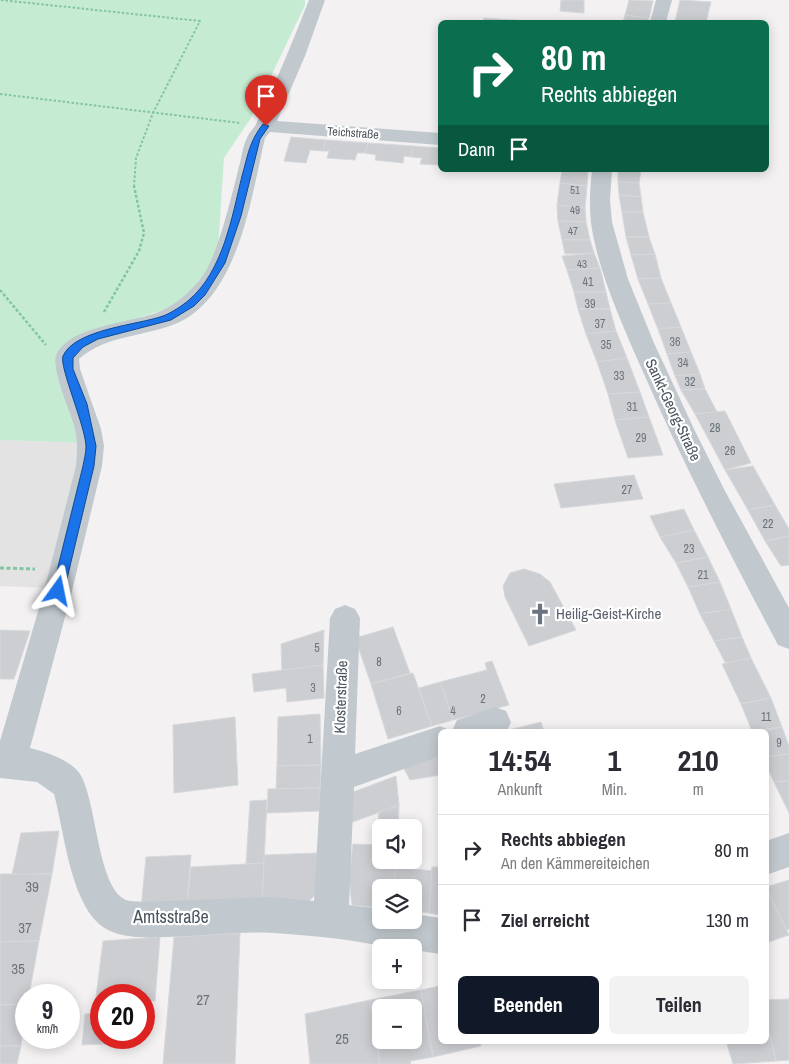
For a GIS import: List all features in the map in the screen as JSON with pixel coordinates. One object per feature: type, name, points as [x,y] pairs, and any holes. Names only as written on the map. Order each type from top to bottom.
[{"type":"street","points":[[5,762],[63,570],[88,466],[91,446],[81,404],[68,369],[68,356],[80,345],[95,337],[168,318],[191,304],[202,293],[221,263],[236,216],[256,138],[266,126],[296,56],[317,0]]},
{"type":"street","points":[[659,20],[664,0]]},
{"type":"street","name":"Teichstraße","points":[[266,126],[438,140]]},
{"type":"street","name":"Sankt-Georg-Straße","points":[[602,172],[600,192],[603,229],[614,269],[632,319],[664,392],[728,524],[789,636]]},
{"type":"street","name":"Klosterstraße","points":[[332,920],[345,618]]},
{"type":"street","points":[[338,776],[438,742]]},
{"type":"street","name":"Amtsstraße","points":[[5,762],[44,767],[58,774],[68,785],[92,877],[99,896],[110,910],[125,918],[143,920],[271,915],[332,920],[438,936]]},
{"type":"street","points":[[769,857],[789,850]]},
{"type":"path","points":[[1,0],[200,21],[153,113],[136,158],[134,187],[144,234],[139,251],[108,303],[95,337]]},
{"type":"path","points":[[0,94],[266,126]]},
{"type":"path","points":[[0,290],[47,347],[68,356]]},
{"type":"path","points":[[0,568],[63,570]]},
{"type":"shaded area","points":[[0,440],[84,443],[50,588],[0,586]]},
{"type":"green space","points":[[0,0],[305,0],[305,5],[251,118],[224,158],[218,249],[203,282],[176,306],[85,335],[60,348],[55,366],[84,443],[0,440]]},
{"type":"building","points":[[561,0],[584,0],[584,13],[560,11]]},
{"type":"building","points":[[629,0],[653,1],[649,18],[625,15]]},
{"type":"building","points":[[680,0],[711,2],[706,20],[675,20]]},
{"type":"building","points":[[625,15],[649,18],[648,20],[624,20]]},
{"type":"building","points":[[484,18],[514,20],[484,20]]},
{"type":"building","points":[[291,137],[326,140],[323,151],[310,150],[306,163],[284,161]]},
{"type":"building","points":[[326,140],[368,143],[365,153],[357,153],[355,160],[327,158],[329,151],[323,151]]},
{"type":"building","points":[[368,143],[413,146],[411,157],[404,156],[403,163],[375,160],[376,155],[365,153]]},
{"type":"building","points":[[413,146],[438,148],[438,165],[420,164],[422,158],[411,157]]},
{"type":"building","points":[[562,172],[588,172],[587,186],[560,183]]},
{"type":"building","points":[[618,172],[641,172],[639,183],[618,182]]},
{"type":"building","points":[[618,182],[639,183],[641,197],[619,195]]},
{"type":"building","points":[[560,183],[587,186],[585,208],[557,205]]},
{"type":"building","points":[[619,195],[641,197],[643,212],[622,212]]},
{"type":"building","points":[[557,205],[585,208],[586,222],[558,221]]},
{"type":"building","points":[[622,212],[643,212],[649,237],[626,237]]},
{"type":"building","points":[[558,221],[586,222],[590,240],[562,240]]},
{"type":"building","points":[[626,237],[649,237],[655,254],[631,255]]},
{"type":"building","points":[[562,240],[590,240],[594,253],[565,254]]},
{"type":"building","points":[[594,253],[600,268],[567,270],[562,256]]},
{"type":"building","points":[[655,254],[661,278],[638,279],[631,255]]},
{"type":"building","points":[[600,268],[606,292],[574,292],[567,270]]},
{"type":"building","points":[[661,278],[671,303],[648,304],[638,279]]},
{"type":"building","points":[[574,292],[606,292],[610,309],[578,309]]},
{"type":"building","points":[[671,303],[681,327],[658,329],[648,304]]},
{"type":"building","points":[[578,309],[610,309],[616,331],[586,334]]},
{"type":"building","points":[[681,327],[691,352],[667,354],[658,329]]},
{"type":"building","points":[[616,331],[627,358],[597,362],[586,334]]},
{"type":"building","points":[[691,352],[700,374],[675,376],[667,354]]},
{"type":"building","points":[[627,358],[640,392],[608,394],[597,362]]},
{"type":"building","points":[[700,374],[705,389],[681,390],[675,376]]},
{"type":"building","points":[[705,389],[717,412],[695,414],[681,390]]},
{"type":"building","points":[[640,392],[649,417],[615,420],[608,394]]},
{"type":"building","points":[[725,411],[751,463],[725,470],[695,414]]},
{"type":"building","points":[[649,417],[663,455],[628,458],[615,420]]},
{"type":"building","points":[[753,466],[775,505],[748,510],[725,470]]},
{"type":"building","points":[[634,475],[643,499],[561,508],[554,484]]},
{"type":"building","points":[[775,505],[789,529],[789,536],[765,541],[748,510]]},
{"type":"building","points":[[684,509],[694,530],[660,537],[650,516]]},
{"type":"building","points":[[694,530],[708,557],[676,563],[660,537]]},
{"type":"building","points":[[789,536],[789,565],[781,566],[765,541]]},
{"type":"building","points":[[708,557],[720,582],[688,587],[676,563]]},
{"type":"building","name":"Heilig-Geist-Kirche","points":[[524,569],[540,574],[550,582],[576,630],[529,646],[505,597],[503,586],[510,573]]},
{"type":"building","points":[[720,582],[731,609],[700,614],[688,587]]},
{"type":"building","points":[[731,609],[742,637],[714,641],[700,614]]},
{"type":"building","points":[[393,627],[410,673],[371,684],[355,638]]},
{"type":"building","points":[[0,630],[30,631],[14,679],[0,679]]},
{"type":"building","points":[[324,630],[323,665],[282,671],[281,644]]},
{"type":"building","points":[[742,637],[751,658],[726,664],[714,641]]},
{"type":"building","points":[[751,658],[771,698],[741,704],[722,664]]},
{"type":"building","points":[[492,661],[509,705],[453,720],[440,682],[487,670],[485,663]]},
{"type":"building","points":[[323,665],[324,698],[287,702],[286,688],[254,692],[252,674]]},
{"type":"building","points":[[413,673],[432,726],[388,739],[371,684]]},
{"type":"building","points":[[440,682],[453,720],[432,726],[419,688]]},
{"type":"building","points":[[771,698],[782,727],[751,729],[741,704]]},
{"type":"building","points":[[320,714],[321,765],[277,766],[278,717]]},
{"type":"building","points":[[235,717],[238,785],[174,793],[173,725]]},
{"type":"building","points":[[541,722],[543,729],[513,729]]},
{"type":"building","points":[[782,727],[789,746],[789,754],[769,757],[769,729]]},
{"type":"building","points":[[438,752],[438,775],[410,780],[402,765]]},
{"type":"building","points":[[789,754],[789,781],[774,782],[769,771],[769,757]]},
{"type":"building","points":[[321,765],[320,788],[276,789],[277,766]]},
{"type":"building","points":[[396,776],[399,805],[350,823],[348,794]]},
{"type":"building","points":[[789,781],[789,813],[774,782]]},
{"type":"building","points":[[320,788],[320,811],[267,813],[268,789]]},
{"type":"building","points":[[267,800],[264,863],[246,864],[250,801]]},
{"type":"building","points":[[399,805],[398,819],[379,819],[379,812]]},
{"type":"building","points":[[59,831],[52,874],[12,875],[21,833]]},
{"type":"building","points":[[353,844],[372,845],[372,869],[396,869],[395,879],[372,879],[372,907],[352,905],[349,879]]},
{"type":"building","points":[[317,853],[316,894],[309,901],[262,903],[264,855]]},
{"type":"building","points":[[191,855],[187,906],[141,909],[146,857]]},
{"type":"building","points":[[264,863],[262,903],[187,906],[191,867]]},
{"type":"building","points":[[432,867],[438,867],[438,915],[429,913]]},
{"type":"building","points":[[395,869],[433,871],[429,913],[422,912],[422,879],[395,879]]},
{"type":"building","points":[[0,874],[52,874],[39,941],[0,942]]},
{"type":"building","points":[[789,880],[789,929],[785,930],[769,894],[769,886]]},
{"type":"building","points":[[769,895],[789,935],[769,942]]},
{"type":"building","points":[[240,933],[235,1064],[163,1064],[174,937]]},
{"type":"building","points":[[160,937],[155,1001],[155,984],[98,984],[103,941]]},
{"type":"building","points":[[39,941],[31,984],[15,984],[15,1004],[0,1005],[0,942]]},
{"type":"building","points":[[438,986],[438,1044],[481,1044],[481,1046],[433,1057],[421,990]]},
{"type":"building","points":[[421,990],[433,1057],[410,1061],[411,1064],[380,1064],[378,1049],[422,1049],[422,999],[375,999]]},
{"type":"building","points":[[789,999],[789,1060],[776,1061],[769,1032],[769,1000]]},
{"type":"building","points":[[370,1000],[372,1049],[378,1049],[380,1064],[310,1064],[305,1014]]},
{"type":"building","points":[[15,1004],[15,1046],[0,1046],[0,1005]]},
{"type":"building","points":[[90,1013],[90,1045],[82,1045],[85,1014]]},
{"type":"building","points":[[769,1032],[776,1061],[733,1064],[727,1044],[769,1044]]},
{"type":"building","points":[[0,1046],[15,1046],[15,1049],[20,1049],[17,1064],[0,1064]]},
{"type":"place","name":"Heilig-Geist-Kirche","points":[[540,614]]},
{"type":"route","points":[[58,591],[88,466],[91,446],[81,404],[68,369],[68,356],[80,345],[95,337],[168,318],[191,304],[202,293],[221,263],[236,216],[256,138],[266,126]]}]
